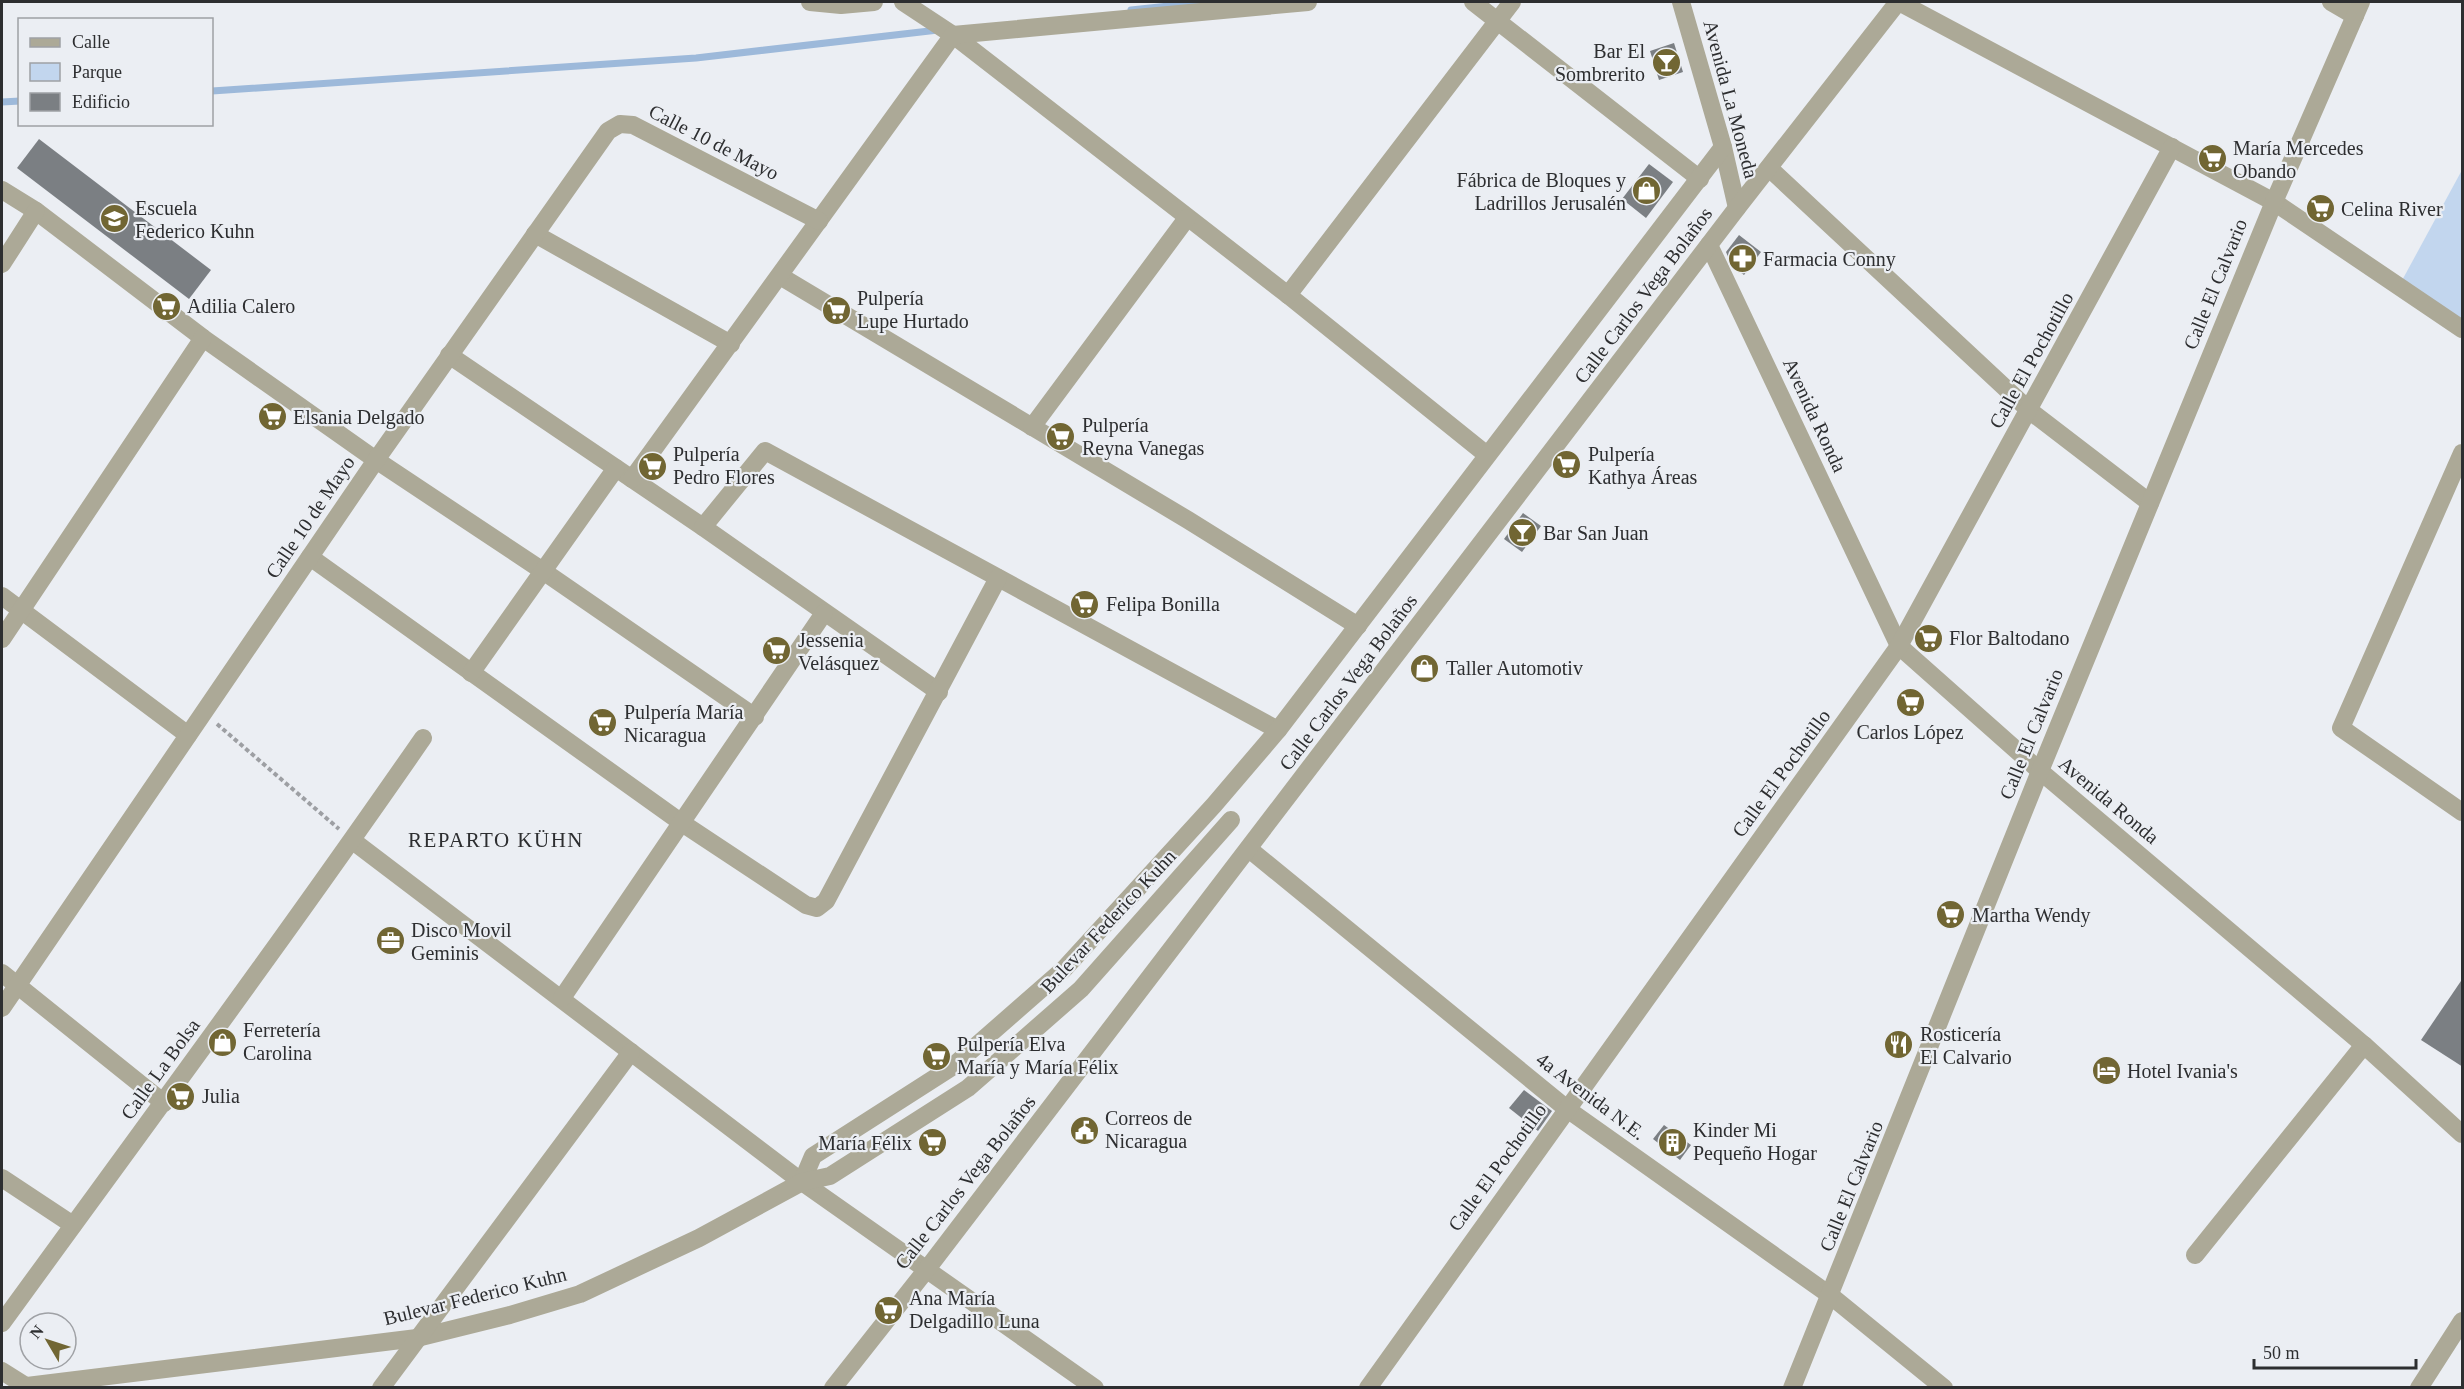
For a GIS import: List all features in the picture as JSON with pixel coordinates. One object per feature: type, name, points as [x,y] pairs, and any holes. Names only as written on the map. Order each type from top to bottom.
[{"type":"street","points":[[810,2],[841,5],[874,2]]},
{"type":"street","points":[[632,479],[780,276],[950,34],[1308,2]]},
{"type":"street","points":[[1473,2],[1700,179]]},
{"type":"street","points":[[1288,295],[1512,2]]},
{"type":"street","name":"Avenida La Moneda","points":[[1681,2],[1723,147],[1737,208]]},
{"type":"street","points":[[1898,2],[2274,202],[2463,329]]},
{"type":"street","name":"Calle Carlos Vega Bolaños","points":[[833,1388],[1253,844],[1737,208],[1898,2]]},
{"type":"street","points":[[2331,2],[2358,9]]},
{"type":"street","points":[[907,4],[950,34],[1288,295],[1487,455]]},
{"type":"street","name":"Calle El Calvario","points":[[1792,1388],[1831,1296],[2040,771],[2274,202],[2358,9]]},
{"type":"street","name":"Calle 10 de Mayo","points":[[2,1008],[376,460],[608,131],[620,124],[633,125],[819,221]]},
{"type":"street","name":"Calle Carlos Vega Bolaños","points":[[1215,805],[1278,730],[1723,147]]},
{"type":"street","name":"Calle El Pochotillo","points":[[1368,1388],[1899,646],[2030,411],[2172,147]]},
{"type":"street","points":[[1769,168],[2030,411],[2150,503]]},
{"type":"street","points":[[2,190],[36,211],[203,338],[376,460],[543,571],[755,717]]},
{"type":"street","points":[[2,264],[36,211]]},
{"type":"street","points":[[1032,427],[1187,218]]},
{"type":"street","points":[[535,234],[730,344]]},
{"type":"street","name":"Avenida Ronda","points":[[1709,245],[1899,646],[2040,771],[2364,1045],[2463,1134]]},
{"type":"street","points":[[780,276],[1358,626]]},
{"type":"street","points":[[2,639],[203,338]]},
{"type":"street","points":[[449,355],[939,692]]},
{"type":"street","points":[[703,528],[765,451],[1278,730]]},
{"type":"street","points":[[2463,453],[2341,728],[2463,812]]},
{"type":"street","points":[[471,673],[616,468]]},
{"type":"street","points":[[310,557],[682,823],[806,905],[817,908],[826,901],[998,578]]},
{"type":"street","points":[[2,596],[188,735]]},
{"type":"street","points":[[562,998],[824,613]]},
{"type":"street","name":"Calle La Bolsa","points":[[2,1323],[353,841],[423,738]]},
{"type":"street","name":"4a Avenida N.E.","points":[[1215,805],[1253,844],[1566,1109],[1831,1296],[1944,1388]]},
{"type":"street","name":"Bulevar Federico Kuhn","points":[[802,1182],[813,1156],[952,1067],[1064,969],[1215,805]]},
{"type":"street","name":"Bulevar Federico Kuhn","points":[[28,1387],[417,1338],[510,1315],[580,1294],[699,1238],[802,1182],[830,1176],[968,1088],[1081,988],[1231,820]]},
{"type":"street","points":[[353,841],[802,1182],[1095,1388]]},
{"type":"street","points":[[2,973],[164,1102]]},
{"type":"street","points":[[2195,1255],[2364,1045]]},
{"type":"street","points":[[381,1388],[631,1052]]},
{"type":"street","points":[[2,1178],[73,1225]]},
{"type":"street","points":[[2419,1388],[2463,1321]]},
{"type":"street","points":[[2,1371],[28,1387]]},
{"type":"path","points":[[204,712],[353,841]]},
{"type":"green space","points":[[2462,170],[2462,330],[2399,286]]},
{"type":"building","name":"Bar El Sombrerito","points":[[1674,43],[1683,72],[1659,80],[1650,51]]},
{"type":"building","name":"Escuela Federico Kuhn","points":[[39,139],[211,270],[189,299],[17,168]]},
{"type":"building","name":"Fábrica de Bloques y Ladrillos Jerusalén","points":[[1649,164],[1673,182],[1646,218],[1622,199]]},
{"type":"building","name":"Farmacia Conny","points":[[1739,235],[1761,252],[1744,275],[1732,266],[1726,252]]},
{"type":"building","name":"Bar San Juan","points":[[1523,513],[1541,526],[1522,552],[1504,539]]},
{"type":"building","name":"Taller Automotiv","points":[[1423,654],[1438,665],[1426,682],[1411,672]]},
{"type":"building","points":[[2463,978],[2463,1067],[2421,1040]]},
{"type":"building","points":[[1524,1090],[1552,1111],[1538,1131],[1509,1108]]},
{"type":"building","name":"Kinder Mi Pequeño Hogar","points":[[1664,1125],[1691,1145],[1680,1160],[1653,1139]]},
{"type":"waterway","points":[[1131,10],[1206,2]]},
{"type":"waterway","points":[[213,91],[696,58],[938,30]]},
{"type":"waterway","points":[[2,102],[18,101]]},
{"type":"place","name":"Bar El Sombrerito","points":[[1666,62]]},
{"type":"place","name":"María Mercedes Obando","points":[[2212,159]]},
{"type":"place","name":"Fábrica de Bloques y Ladrillos Jerusalén","points":[[1647,191]]},
{"type":"place","name":"Celina River","points":[[2320,209]]},
{"type":"place","name":"Escuela Federico Kuhn","points":[[114,219]]},
{"type":"place","name":"Farmacia Conny","points":[[1742,259]]},
{"type":"place","name":"Adilia Calero","points":[[166,306]]},
{"type":"place","name":"Pulpería Lupe Hurtado","points":[[836,310]]},
{"type":"place","name":"Elsania Delgado","points":[[272,417]]},
{"type":"place","name":"Pulpería Reyna Vanegas","points":[[1061,437]]},
{"type":"place","name":"Pulpería Kathya Áreas","points":[[1567,465]]},
{"type":"place","name":"Pulpería Pedro Flores","points":[[652,466]]},
{"type":"place","name":"Bar San Juan","points":[[1522,533]]},
{"type":"place","name":"Felipa Bonilla","points":[[1085,604]]},
{"type":"place","name":"Flor Baltodano","points":[[1928,638]]},
{"type":"place","name":"Jessenia Velásquez","points":[[777,651]]},
{"type":"place","name":"Taller Automotiv","points":[[1425,668]]},
{"type":"place","name":"Carlos López","points":[[1910,702]]},
{"type":"place","name":"Pulpería María Nicaragua","points":[[603,723]]},
{"type":"place","name":"Martha Wendy","points":[[1951,915]]},
{"type":"place","name":"Disco Movil Geminis","points":[[390,941]]},
{"type":"place","name":"Ferretería Carolina","points":[[222,1042]]},
{"type":"place","name":"Rosticería El Calvario","points":[[1899,1045]]},
{"type":"place","name":"Pulpería Elva María y María Félix","points":[[936,1056]]},
{"type":"place","name":"Hotel Ivania's","points":[[2106,1071]]},
{"type":"place","name":"Julia","points":[[181,1096]]},
{"type":"place","name":"Correos de Nicaragua","points":[[1084,1130]]},
{"type":"place","name":"Kinder Mi Pequeño Hogar","points":[[1672,1142]]},
{"type":"place","name":"María Félix","points":[[933,1143]]},
{"type":"place","name":"Ana María Delgadillo Luna","points":[[888,1310]]},
{"type":"district","name":"REPARTO KÜHN","points":[[496,840]]}]
